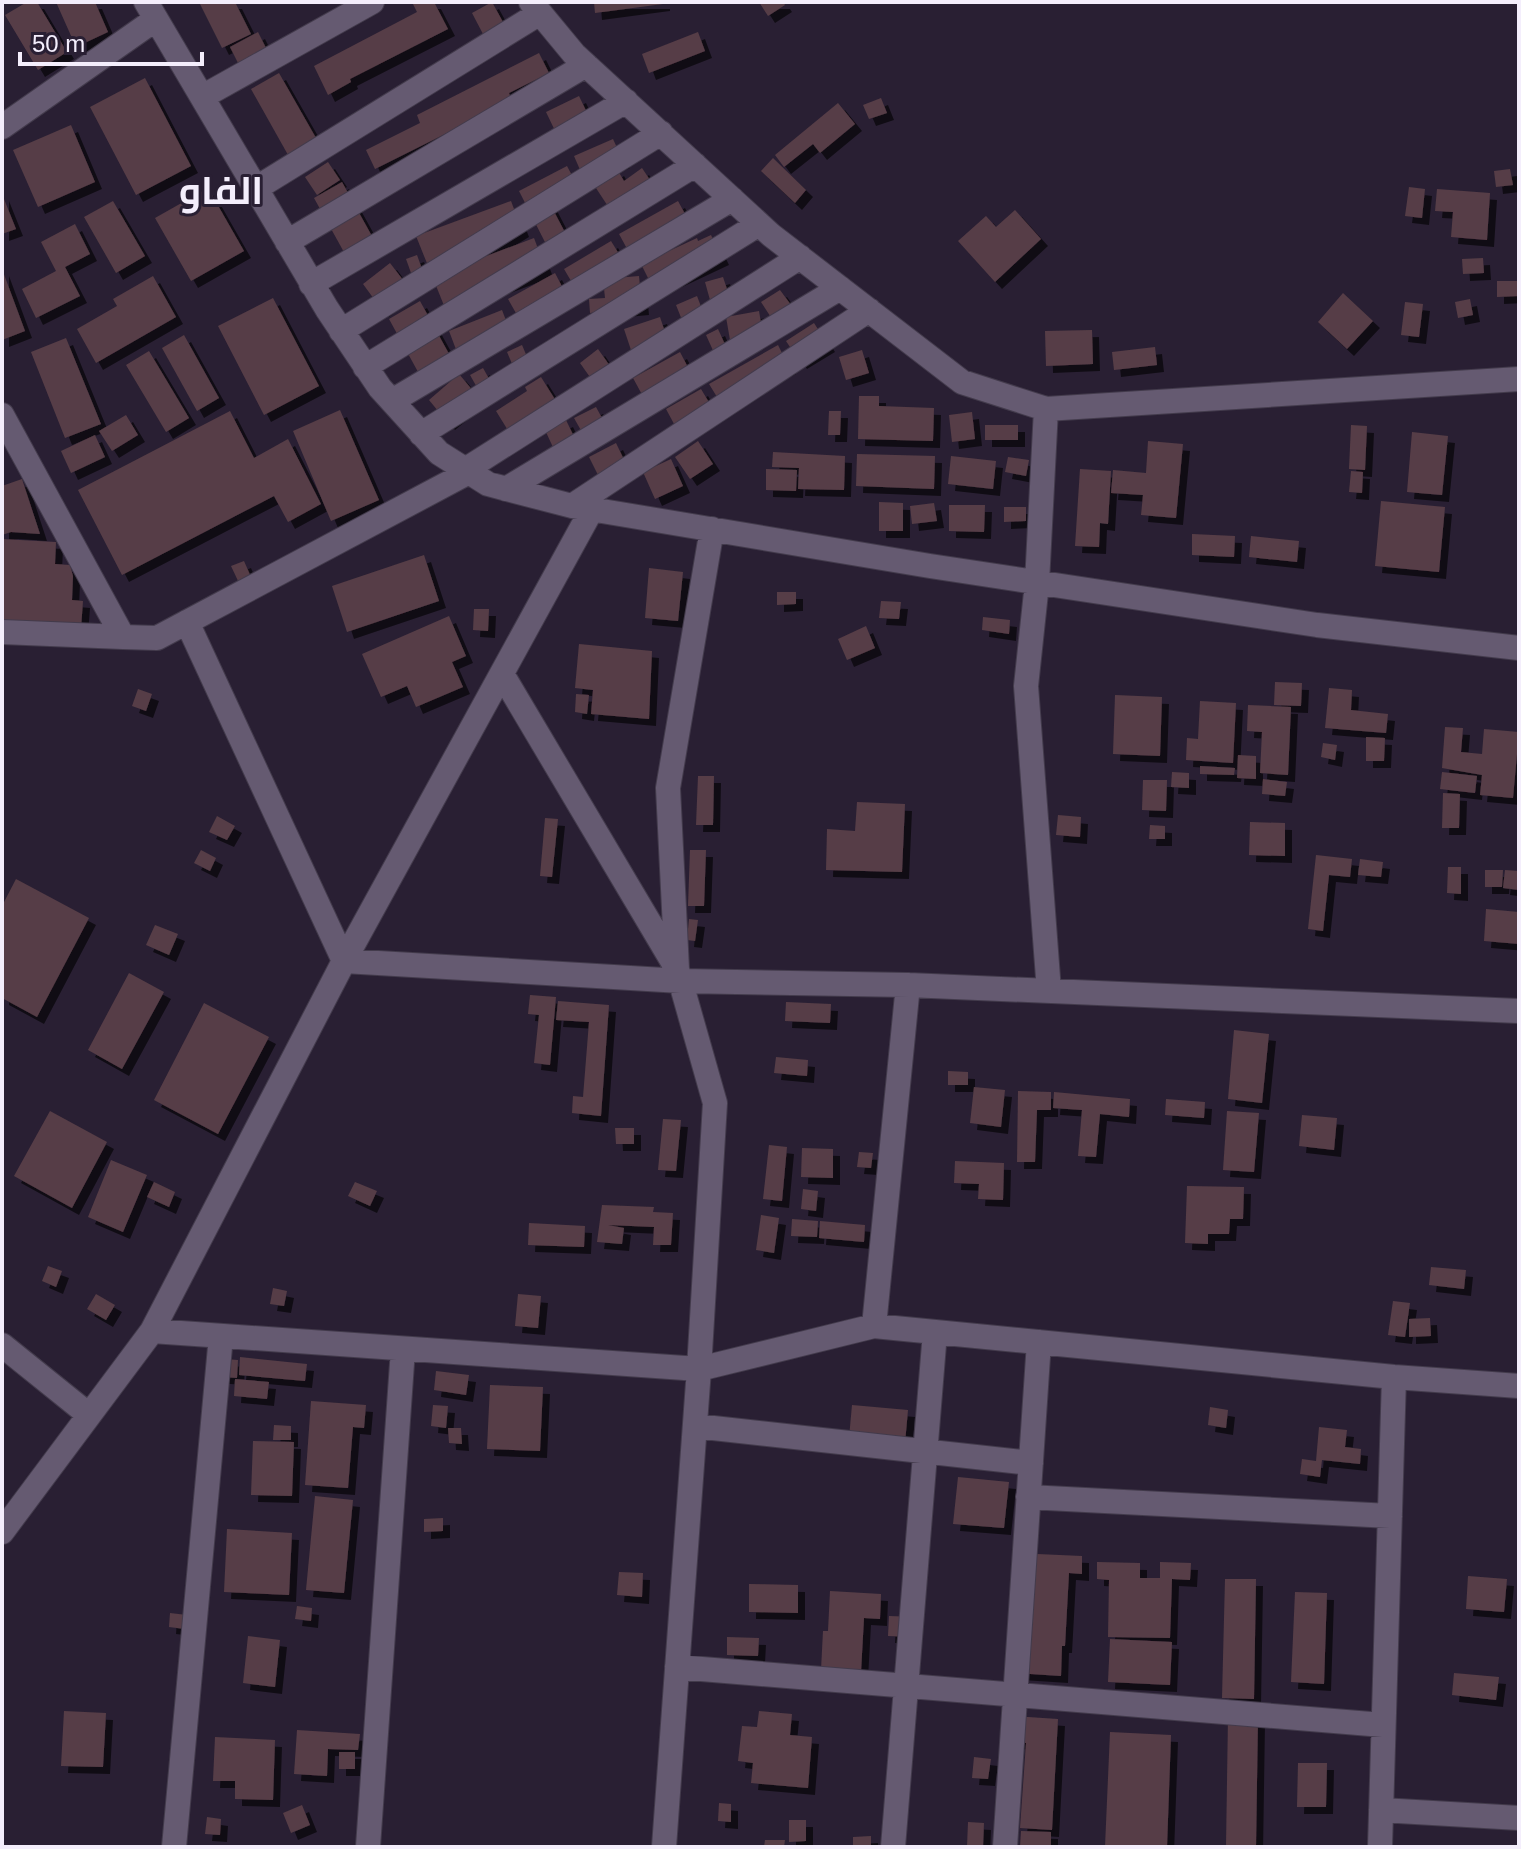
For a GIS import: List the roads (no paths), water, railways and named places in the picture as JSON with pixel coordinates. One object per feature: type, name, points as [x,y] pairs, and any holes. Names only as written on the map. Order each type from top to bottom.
[{"type":"street","points":[[202,97],[372,2]]},
{"type":"street","points":[[255,189],[536,8],[586,65],[759,224],[962,382],[1046,409],[1519,379]]},
{"type":"street","points":[[2,127],[151,10],[311,284],[365,367],[439,453],[488,484],[582,508],[1037,583],[1317,625],[1519,648]]},
{"type":"street","points":[[287,242],[586,65]]},
{"type":"street","points":[[311,284],[626,101]]},
{"type":"street","points":[[341,331],[661,133]]},
{"type":"street","points":[[365,367],[695,165]]},
{"type":"street","points":[[392,401],[732,199]]},
{"type":"street","points":[[421,434],[759,224]]},
{"type":"street","points":[[2,632],[157,638],[467,471],[800,257]]},
{"type":"street","points":[[506,489],[840,288]]},
{"type":"street","points":[[2,1532],[152,1331],[344,961],[502,674],[582,508],[869,310]]},
{"type":"street","points":[[1046,409],[1037,583],[1026,686],[1049,991]]},
{"type":"street","points":[[2,415],[123,637]]},
{"type":"street","points":[[664,1847],[715,1103],[679,975],[668,788],[712,529]]},
{"type":"street","points":[[187,622],[344,961]]},
{"type":"street","points":[[502,674],[679,975]]},
{"type":"street","points":[[344,961],[1519,1011]]},
{"type":"street","points":[[874,1326],[908,985]]},
{"type":"street","points":[[152,1331],[699,1369],[874,1326],[1394,1377],[1519,1386]]},
{"type":"street","points":[[893,1847],[935,1332]]},
{"type":"street","points":[[174,1847],[221,1336]]},
{"type":"street","points":[[1005,1847],[1039,1342]]},
{"type":"street","points":[[2,1345],[89,1415]]},
{"type":"street","points":[[368,1847],[403,1349]]},
{"type":"street","points":[[1380,1847],[1394,1377]]},
{"type":"street","points":[[695,1426],[1031,1463]]},
{"type":"street","points":[[1028,1497],[1390,1516]]},
{"type":"street","points":[[677,1667],[1383,1725]]},
{"type":"street","points":[[1381,1810],[1519,1818]]},
{"type":"district","name":"الفاو","points":[[221,191]]}]
